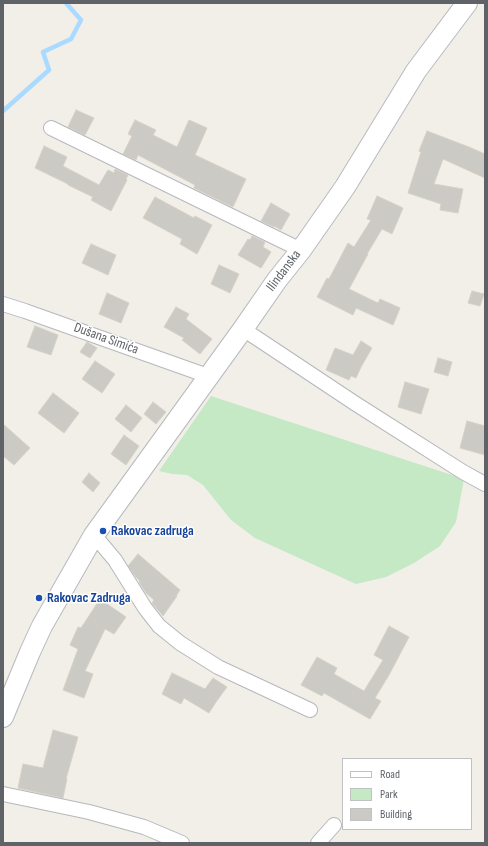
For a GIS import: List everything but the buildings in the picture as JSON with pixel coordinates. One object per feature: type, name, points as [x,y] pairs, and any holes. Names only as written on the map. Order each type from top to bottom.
[{"type":"street","name":"Ilindanska","points":[[3,717],[42,626],[94,535],[277,280],[301,250],[345,187],[416,71],[467,3]]},
{"type":"street","points":[[51,128],[301,250]]},
{"type":"street","name":"Dušana Simića","points":[[3,304],[25,310],[208,376]]},
{"type":"street","points":[[243,329],[356,404],[463,472],[485,484]]},
{"type":"street","points":[[94,535],[115,560],[144,608],[159,626],[180,643],[218,667],[310,710]]},
{"type":"street","points":[[3,794],[88,812],[144,827],[182,843]]},
{"type":"street","points":[[318,843],[334,825]]},
{"type":"green space","points":[[211,396],[464,479],[456,522],[440,546],[414,563],[386,577],[356,584],[255,538],[231,520],[203,485],[187,475],[159,471]]},
{"type":"waterway","points":[[3,111],[49,70],[43,52],[71,39],[81,20],[66,3]]},
{"type":"place","name":"Rakovac zadruga","points":[[103,531]]},
{"type":"place","name":"Rakovac Zadruga","points":[[39,598]]}]
